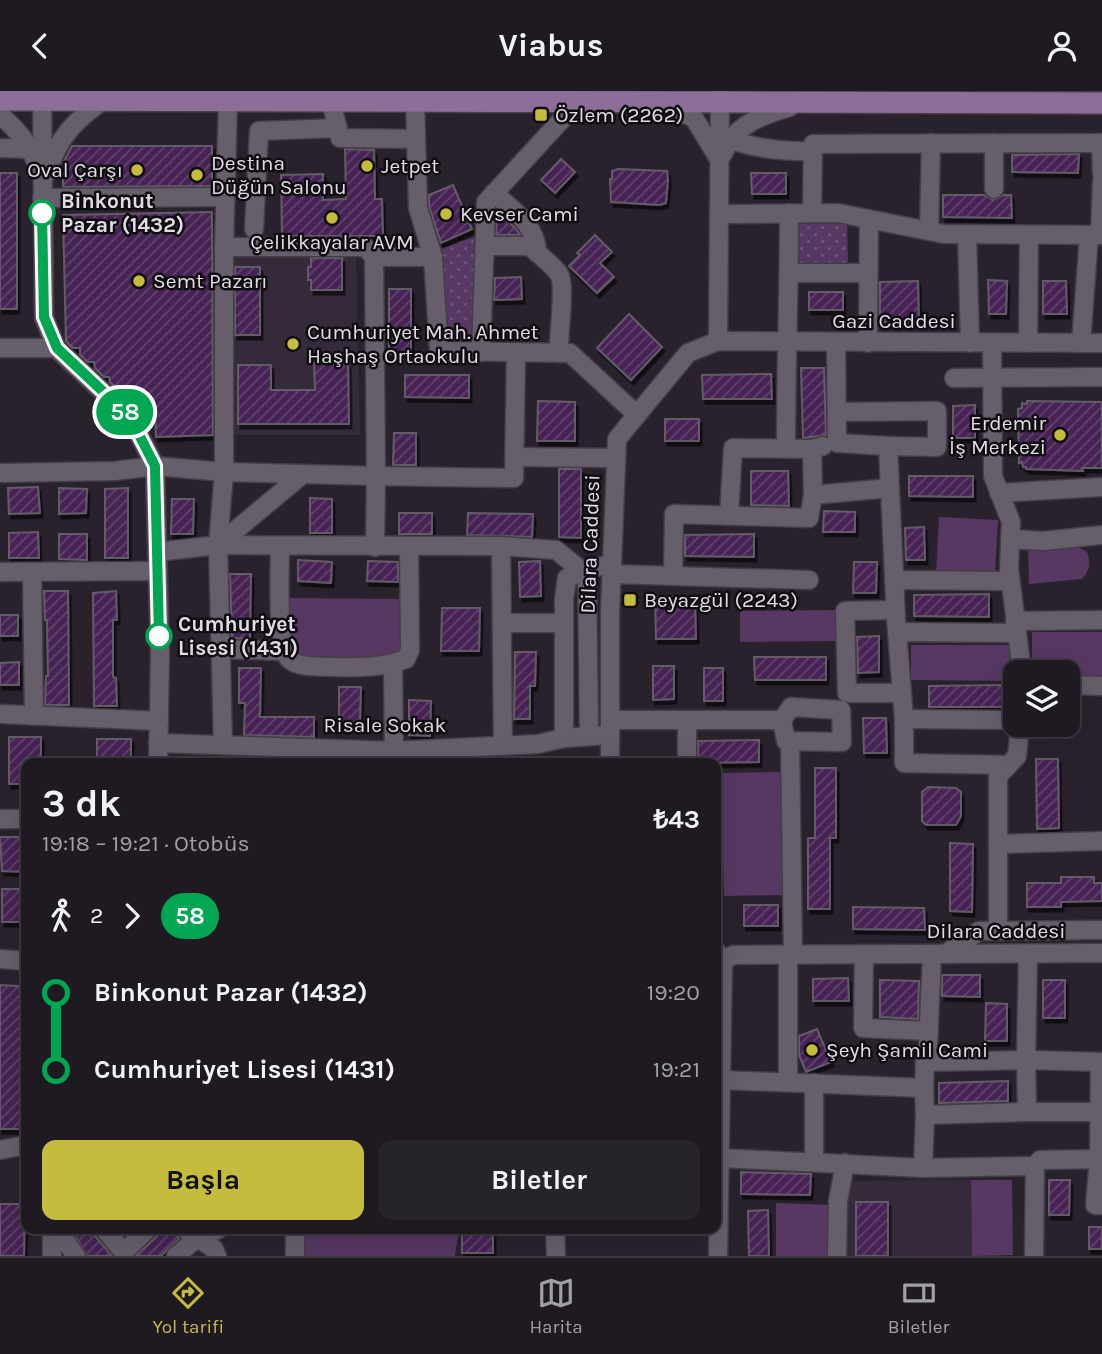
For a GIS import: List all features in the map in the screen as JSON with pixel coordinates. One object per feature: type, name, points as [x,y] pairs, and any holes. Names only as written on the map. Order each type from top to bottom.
[{"type":"main road","points":[[0,100],[42,95],[106,99],[331,101],[659,103],[721,97],[804,103],[1102,103]]},
{"type":"street","points":[[42,95],[44,317],[57,348],[130,417],[155,466],[158,758]]},
{"type":"street","points":[[718,341],[721,97]]},
{"type":"street","points":[[42,199],[60,139],[80,117],[106,99]]},
{"type":"street","points":[[223,745],[218,545],[224,472],[224,247],[228,100]]},
{"type":"street","points":[[331,101],[340,138],[416,139]]},
{"type":"street","points":[[415,101],[418,208],[433,257],[439,351],[570,353],[637,415]]},
{"type":"street","points":[[481,352],[486,202],[578,102]]},
{"type":"street","points":[[659,103],[694,118],[720,161]]},
{"type":"street","points":[[720,161],[728,139],[761,115],[804,103]]},
{"type":"street","points":[[0,115],[24,139],[35,158],[42,199]]},
{"type":"street","points":[[254,229],[259,131],[338,128]]},
{"type":"street","points":[[728,139],[750,147],[781,152],[812,151]]},
{"type":"street","points":[[929,231],[931,143]]},
{"type":"street","points":[[994,143],[994,189]]},
{"type":"street","points":[[812,213],[813,144],[1102,143],[1102,174]]},
{"type":"street","points":[[0,148],[30,149]]},
{"type":"street","points":[[1081,343],[1094,282],[1102,182]]},
{"type":"street","points":[[494,193],[522,218],[535,235],[537,253]]},
{"type":"street","points":[[42,199],[225,197]]},
{"type":"street","points":[[720,214],[838,212],[944,234],[1097,235]]},
{"type":"street","points":[[786,448],[789,213]]},
{"type":"street","points":[[868,343],[869,219]]},
{"type":"street","points":[[967,234],[970,343]]},
{"type":"street","points":[[1028,343],[1029,235]]},
{"type":"street","points":[[485,246],[530,246],[559,274],[559,353]]},
{"type":"street","points":[[224,247],[365,247],[374,257],[375,547]]},
{"type":"street","points":[[374,257],[433,257]]},
{"type":"street","points":[[789,273],[868,273]]},
{"type":"street","name":"Gazi Caddesi","points":[[688,353],[718,341],[1102,343]]},
{"type":"street","points":[[836,343],[837,443]]},
{"type":"street","points":[[992,343],[993,476],[1011,522],[1010,581],[1020,660]]},
{"type":"street","points":[[0,348],[57,348]]},
{"type":"street","points":[[0,473],[116,471],[155,466],[224,472],[514,478],[516,352]]},
{"type":"street","name":"Dilara Caddesi","points":[[610,758],[612,569],[617,439],[688,353]]},
{"type":"street","points":[[954,377],[1102,377]]},
{"type":"street","points":[[729,516],[733,448],[812,449],[837,443],[937,447],[937,411],[837,412]]},
{"type":"street","points":[[888,446],[895,610],[904,719],[904,763],[1008,765]]},
{"type":"street","points":[[673,576],[674,514],[809,518],[813,495],[812,449]]},
{"type":"street","points":[[514,457],[616,458]]},
{"type":"street","points":[[218,545],[303,474]]},
{"type":"street","points":[[999,493],[1102,487]]},
{"type":"street","points":[[813,495],[890,488]]},
{"type":"street","points":[[1010,539],[1043,541],[1102,535]]},
{"type":"street","points":[[157,552],[218,545],[501,546],[556,549],[584,570]]},
{"type":"street","points":[[280,546],[279,595],[284,651],[290,660],[308,666],[350,667],[393,664],[406,659],[410,650],[410,547]]},
{"type":"street","points":[[501,546],[503,746]]},
{"type":"street","points":[[564,738],[564,623],[567,578],[584,570],[612,569],[673,576],[808,580]]},
{"type":"street","points":[[584,570],[589,736]]},
{"type":"street","points":[[0,572],[158,571]]},
{"type":"street","points":[[32,572],[34,716]]},
{"type":"street","points":[[894,580],[1010,581]]},
{"type":"street","points":[[895,610],[845,611],[847,693],[902,693]]},
{"type":"street","points":[[897,632],[1102,620]]},
{"type":"street","points":[[502,623],[564,623]]},
{"type":"street","points":[[220,649],[284,651]]},
{"type":"street","points":[[393,664],[394,757]]},
{"type":"street","points":[[1080,685],[1102,686]]},
{"type":"street","points":[[791,707],[841,710],[842,743],[786,741],[782,720],[791,707]]},
{"type":"street","points":[[0,714],[159,722]]},
{"type":"street","points":[[904,719],[1003,720]]},
{"type":"street","points":[[687,720],[687,758]]},
{"type":"street","name":"Risale Sokak","points":[[158,743],[394,757],[472,755],[503,746],[589,736],[610,727],[687,720],[782,720]]},
{"type":"street","points":[[998,930],[998,776],[1017,756],[1019,737]]},
{"type":"street","points":[[788,1082],[790,741]]},
{"type":"street","points":[[0,819],[21,819]]},
{"type":"street","points":[[998,844],[1102,841]]},
{"type":"street","points":[[923,1168],[923,1088],[939,954],[979,931],[1102,930]]},
{"type":"street","points":[[1027,1112],[1028,953]]},
{"type":"street","name":"Dilara Caddesi","points":[[721,956],[1102,953]]},
{"type":"street","points":[[864,954],[863,1028],[929,1031]]},
{"type":"street","points":[[0,959],[21,961]]},
{"type":"street","points":[[925,1062],[1101,1062],[1100,1158],[1095,1205],[1102,1205]]},
{"type":"street","points":[[721,1080],[923,1088]]},
{"type":"street","points":[[814,1083],[814,1161]]},
{"type":"street","points":[[925,1115],[1099,1112]]},
{"type":"street","points":[[0,1150],[21,1146]]},
{"type":"street","points":[[721,1158],[923,1168],[1035,1166]]},
{"type":"street","points":[[1034,1256],[1035,1166],[1040,1160],[1100,1158]]},
{"type":"street","points":[[837,1256],[838,1201],[845,1163]]},
{"type":"street","points":[[52,1234],[52,1256]]},
{"type":"street","points":[[61,1234],[76,1256]]},
{"type":"street","points":[[108,1234],[121,1249],[127,1249],[143,1234]]},
{"type":"street","points":[[176,1256],[190,1234]]},
{"type":"street","points":[[193,1234],[214,1248],[216,1256]]},
{"type":"street","points":[[295,1234],[295,1256]]},
{"type":"street","points":[[555,1234],[556,1256]]},
{"type":"street","name":"Dilara Caddesi","points":[[718,1234],[718,1256]]},
{"type":"shaded area","points":[[793,218],[847,218],[848,268],[794,268]]},
{"type":"shaded area","points":[[477,236],[474,342],[448,341],[444,335],[439,249]]},
{"type":"shaded area","name":"Cumhuriyet Mah. Ahmet Haşhaş Ortaokulu","points":[[228,252],[356,252],[360,435],[230,435]]},
{"type":"shaded area","points":[[939,517],[998,520],[995,576],[936,574]]},
{"type":"shaded area","points":[[1028,544],[1076,546],[1087,552],[1088,569],[1082,579],[1029,584]]},
{"type":"shaded area","points":[[287,598],[401,599],[404,645],[394,657],[318,662],[295,654],[287,629]]},
{"type":"shaded area","points":[[837,610],[837,641],[740,642],[740,611]]},
{"type":"shaded area","points":[[1032,632],[1102,632],[1102,678],[1080,678],[1080,660],[1032,660]]},
{"type":"shaded area","points":[[911,645],[1012,645],[1012,660],[1003,660],[1003,681],[911,680]]},
{"type":"shaded area","points":[[271,754],[384,757],[384,758],[271,758]]},
{"type":"shaded area","points":[[785,772],[787,895],[724,896],[721,860],[721,773]]},
{"type":"shaded area","points":[[971,1180],[972,1255],[1013,1256],[844,1256],[846,1181]]},
{"type":"shaded area","points":[[971,1180],[1012,1180],[1013,1255],[972,1256]]},
{"type":"shaded area","points":[[776,1203],[831,1205],[832,1256],[776,1256]]},
{"type":"shaded area","points":[[302,1234],[458,1234],[455,1256],[305,1256]]},
{"type":"building","name":"Oval Çarşı","points":[[72,146],[212,146],[212,186],[63,187],[63,163]]},
{"type":"building","name":"Çelikkayalar AVM","points":[[345,149],[374,150],[375,199],[382,199],[383,236],[282,236],[281,175],[323,174],[323,200],[346,199]]},
{"type":"building","points":[[1079,154],[1078,173],[1012,172],[1012,155]]},
{"type":"building","points":[[561,159],[575,172],[555,193],[541,180]]},
{"type":"building","points":[[612,171],[667,171],[666,203],[660,205],[611,202],[610,179]]},
{"type":"building","points":[[0,173],[17,173],[17,309],[0,309]]},
{"type":"building","points":[[751,173],[786,173],[786,194],[752,194]]},
{"type":"building","name":"Kevser Cami","points":[[453,185],[472,229],[441,243],[429,206],[429,195]]},
{"type":"building","points":[[943,195],[984,195],[993,200],[1011,195],[1012,218],[943,217]]},
{"type":"building","points":[[497,211],[514,227],[520,235],[496,235]]},
{"type":"building","name":"Semt Pazarı","points":[[212,212],[213,435],[156,437],[155,405],[134,405],[124,396],[124,391],[119,391],[109,377],[104,377],[95,368],[94,362],[88,362],[80,355],[80,348],[73,348],[66,341],[63,215]]},
{"type":"building","points":[[595,235],[612,252],[600,263],[614,277],[597,293],[569,266],[580,255],[577,253]]},
{"type":"building","points":[[311,258],[342,258],[342,290],[311,290],[308,267],[311,267]]},
{"type":"building","points":[[235,267],[260,267],[260,335],[235,335]]},
{"type":"building","points":[[521,277],[522,299],[494,300],[495,278]]},
{"type":"building","points":[[988,280],[1007,281],[1006,314],[989,314]]},
{"type":"building","points":[[918,281],[919,323],[880,322],[880,282]]},
{"type":"building","points":[[1043,281],[1066,281],[1067,314],[1043,314]]},
{"type":"building","points":[[389,289],[411,289],[411,354],[389,354]]},
{"type":"building","points":[[809,292],[843,292],[843,310],[809,310]]},
{"type":"building","points":[[629,314],[662,347],[631,380],[597,348]]},
{"type":"building","points":[[314,363],[348,363],[349,424],[238,424],[238,365],[271,365],[271,390],[315,390]]},
{"type":"building","points":[[801,368],[824,368],[826,435],[803,438]]},
{"type":"building","points":[[771,374],[772,399],[703,399],[702,375]]},
{"type":"building","points":[[405,375],[469,375],[469,398],[405,397]]},
{"type":"building","points":[[538,401],[575,402],[575,441],[537,441]]},
{"type":"building","name":"Erdemir İş Merkezi","points":[[1027,401],[1102,402],[1102,468],[1082,468],[1083,471],[1023,467],[1022,462],[1019,463],[1018,409],[1022,408],[1022,403],[1027,404]]},
{"type":"building","points":[[975,405],[975,438],[953,438],[953,406]]},
{"type":"building","points":[[665,419],[699,419],[699,441],[665,441]]},
{"type":"building","points":[[394,433],[416,433],[416,465],[393,465]]},
{"type":"building","points":[[559,469],[581,469],[581,538],[559,537]]},
{"type":"building","points":[[751,471],[788,471],[789,506],[751,505]]},
{"type":"building","points":[[909,476],[973,476],[973,497],[909,496]]},
{"type":"building","points":[[38,487],[40,513],[9,514],[8,488]]},
{"type":"building","points":[[59,488],[87,489],[86,513],[59,514]]},
{"type":"building","points":[[128,488],[128,558],[105,558],[105,489]]},
{"type":"building","points":[[310,498],[332,499],[332,533],[310,533]]},
{"type":"building","points":[[172,499],[194,499],[193,534],[171,534]]},
{"type":"building","points":[[824,511],[855,512],[855,532],[823,532]]},
{"type":"building","points":[[399,513],[432,513],[432,534],[399,534]]},
{"type":"building","points":[[468,513],[533,514],[532,537],[467,535]]},
{"type":"building","points":[[924,527],[925,560],[906,560],[905,528]]},
{"type":"building","points":[[38,532],[39,558],[9,558],[9,533]]},
{"type":"building","points":[[59,534],[87,534],[87,560],[59,559]]},
{"type":"building","points":[[754,534],[754,557],[685,556],[685,535]]},
{"type":"building","points":[[298,560],[332,562],[331,583],[298,581]]},
{"type":"building","points":[[368,561],[398,562],[398,582],[367,581]]},
{"type":"building","points":[[540,561],[541,596],[520,597],[519,562]]},
{"type":"building","points":[[854,562],[877,562],[876,593],[853,593]]},
{"type":"building","points":[[230,574],[251,574],[250,639],[232,638]]},
{"type":"building","points":[[44,591],[68,591],[69,705],[45,705],[48,676]]},
{"type":"building","points":[[116,591],[113,677],[116,678],[117,706],[94,706],[93,593]]},
{"type":"building","points":[[989,594],[989,617],[914,616],[914,595]]},
{"type":"building","points":[[655,597],[695,597],[696,639],[656,639]]},
{"type":"building","points":[[442,608],[480,608],[479,651],[441,651]]},
{"type":"building","points":[[0,615],[18,615],[18,636],[0,636]]},
{"type":"building","points":[[879,636],[879,672],[858,673],[857,637]]},
{"type":"building","points":[[515,652],[536,652],[535,686],[530,686],[530,719],[514,719]]},
{"type":"building","points":[[754,657],[826,657],[826,680],[755,680]]},
{"type":"building","points":[[19,662],[19,685],[0,685],[0,663]]},
{"type":"building","points":[[653,666],[674,666],[674,699],[653,700]]},
{"type":"building","points":[[239,668],[261,668],[260,717],[314,717],[314,737],[244,735],[245,703],[239,703]]},
{"type":"building","points":[[704,668],[723,668],[723,701],[704,701]]},
{"type":"building","points":[[1002,685],[1002,707],[929,707],[929,686]]},
{"type":"building","points":[[339,687],[361,687],[360,722],[339,722]]},
{"type":"building","points":[[409,700],[431,701],[430,736],[409,735]]},
{"type":"building","points":[[863,718],[886,718],[887,753],[864,753]]},
{"type":"building","points":[[9,737],[41,737],[41,758],[21,758],[21,784],[9,784]]},
{"type":"building","points":[[97,739],[131,739],[131,758],[97,758]]},
{"type":"building","points":[[759,740],[759,762],[721,763],[721,758],[698,758],[698,741]]},
{"type":"building","points":[[1036,759],[1058,759],[1059,828],[1037,829]]},
{"type":"building","points":[[815,768],[836,768],[836,838],[830,838],[830,909],[808,909],[808,838],[815,838]]},
{"type":"building","points":[[928,787],[956,788],[961,792],[961,816],[956,825],[926,825],[922,821],[922,792]]},
{"type":"building","points":[[0,837],[21,837],[21,872],[2,871]]},
{"type":"building","points":[[950,843],[973,844],[972,912],[950,911]]},
{"type":"building","points":[[1061,877],[1094,877],[1094,883],[1102,883],[1102,901],[1061,902],[1061,907],[1027,907],[1027,883],[1061,883]]},
{"type":"building","points":[[2,889],[21,889],[21,922],[2,922]]},
{"type":"building","points":[[744,905],[778,905],[778,926],[744,926]]},
{"type":"building","points":[[853,907],[924,908],[925,930],[853,929]]},
{"type":"building","points":[[942,975],[980,975],[980,997],[942,996]]},
{"type":"building","points":[[848,978],[849,1001],[813,1001],[813,979]]},
{"type":"building","points":[[880,980],[919,981],[918,1019],[880,1017]]},
{"type":"building","points":[[1043,980],[1065,980],[1065,1018],[1043,1018]]},
{"type":"building","points":[[0,985],[18,986],[21,990],[21,1129],[0,1129]]},
{"type":"building","points":[[986,1003],[1007,1004],[1007,1041],[985,1041]]},
{"type":"building","name":"Şeyh Şamil Cami","points":[[817,1029],[831,1062],[806,1072],[799,1055],[799,1036]]},
{"type":"building","points":[[1008,1081],[1008,1101],[939,1103],[939,1083]]},
{"type":"building","points":[[741,1172],[811,1174],[810,1195],[741,1194]]},
{"type":"building","points":[[1049,1180],[1070,1180],[1069,1215],[1049,1215]]},
{"type":"building","points":[[856,1202],[888,1202],[888,1256],[856,1256]]},
{"type":"building","points":[[0,1204],[21,1204],[24,1256],[0,1256]]},
{"type":"building","points":[[768,1210],[769,1256],[749,1256],[748,1211]]},
{"type":"building","points":[[1089,1227],[1102,1227],[1102,1249],[1089,1249]]},
{"type":"building","points":[[74,1234],[94,1234],[112,1256],[87,1256]]},
{"type":"building","points":[[157,1234],[176,1234],[179,1239],[161,1256],[136,1256]]},
{"type":"building","points":[[462,1234],[493,1234],[493,1253],[462,1253]]},
{"type":"bus line","name":"58","points":[[42,213],[44,317],[57,348],[130,417],[155,466],[159,636]]},
{"type":"place","name":"Özlem (2262)","points":[[541,115]]},
{"type":"place","name":"Jetpet","points":[[367,166]]},
{"type":"place","name":"Oval Çarşı","points":[[137,170]]},
{"type":"place","name":"Destina Düğün Salonu","points":[[197,175]]},
{"type":"place","name":"Binkonut Pazar (1432)","points":[[42,213]]},
{"type":"place","name":"Kevser Cami","points":[[446,214]]},
{"type":"place","name":"Çelikkayalar AVM","points":[[332,218]]},
{"type":"place","name":"Semt Pazarı","points":[[139,281]]},
{"type":"place","name":"Cumhuriyet Mah. Ahmet Haşhaş Ortaokulu","points":[[293,344]]},
{"type":"place","name":"Erdemir İş Merkezi","points":[[1060,435]]},
{"type":"place","name":"Beyazgül (2243)","points":[[630,600]]},
{"type":"place","name":"Cumhuriyet Lisesi (1431)","points":[[159,636]]},
{"type":"place","name":"Şeyh Şamil Cami","points":[[812,1050]]}]
